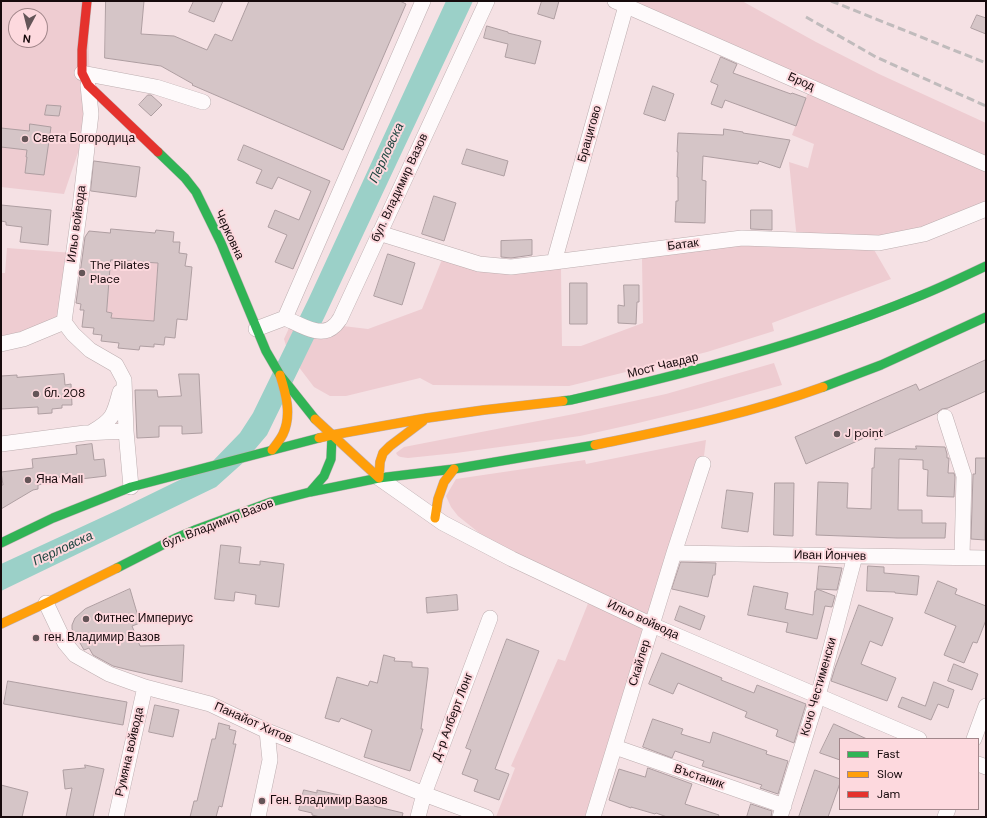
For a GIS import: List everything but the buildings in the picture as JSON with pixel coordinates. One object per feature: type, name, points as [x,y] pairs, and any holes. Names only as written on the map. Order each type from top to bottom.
[{"type":"main road","points":[[85,79],[82,50],[87,1]]},
{"type":"main road","name":"Черковна","points":[[85,79],[185,178],[196,192],[221,243],[266,351],[280,375],[313,417],[379,478]]},
{"type":"main road","name":"Мост Чавдар","points":[[332,435],[427,418],[571,400],[662,379],[736,359],[817,334],[896,306],[986,266]]},
{"type":"main road","points":[[427,418],[382,453],[379,478],[454,469],[583,448],[692,425],[742,412],[806,393],[880,365],[986,318]]},
{"type":"main road","points":[[272,450],[286,429],[288,414],[280,375]]},
{"type":"main road","points":[[1,543],[53,518],[131,487],[332,435],[331,459],[324,476],[310,492]]},
{"type":"main road","points":[[435,518],[438,499],[444,482],[454,469]]},
{"type":"main road","name":"бул. Владимир Вазов","points":[[1,624],[189,532],[271,502],[310,492],[379,478]]},
{"type":"street","points":[[256,329],[285,318],[423,1]]},
{"type":"street","name":"бул. Владимир Вазов","points":[[285,318],[313,331],[324,332],[334,327],[340,318],[487,1]]},
{"type":"street","name":"Брод","points":[[621,3],[986,164]]},
{"type":"street","name":"Брацигово","points":[[554,262],[621,3]]},
{"type":"street","points":[[85,79],[156,87],[203,102]]},
{"type":"street","name":"Ильо войвода","points":[[64,322],[80,207],[90,114],[85,79]]},
{"type":"street","name":"Батак","points":[[379,233],[479,264],[511,267],[742,238],[879,243],[924,234],[986,209]]},
{"type":"street","points":[[1,344],[23,339],[64,322],[73,334],[90,350],[116,365],[124,380],[126,431],[131,487]]},
{"type":"street","points":[[92,432],[104,425],[113,416],[124,380]]},
{"type":"street","points":[[945,417],[964,476],[962,557]]},
{"type":"street","points":[[1,444],[92,432],[126,431]]},
{"type":"street","name":"Скайлер","points":[[593,817],[674,553],[703,464]]},
{"type":"street","name":"Ильо войвода","points":[[379,478],[443,523],[512,559],[652,625],[917,738]]},
{"type":"street","name":"Иван Йончев","points":[[674,553],[986,558]]},
{"type":"street","name":"Кочо Честименски","points":[[782,812],[818,696],[855,556]]},
{"type":"street","name":"Панайот Хитов","points":[[46,602],[64,643],[75,655],[109,674],[145,687],[210,704],[267,731],[424,794],[486,817]]},
{"type":"street","name":"Д-р Алберт Лонг","points":[[418,817],[424,794],[490,618]]},
{"type":"street","name":"Румяна войвода","points":[[116,817],[145,687]]},
{"type":"street","points":[[974,738],[986,706]]},
{"type":"street","points":[[258,817],[270,760],[267,731]]},
{"type":"street","name":"Въстаник","points":[[615,747],[782,812]]},
{"type":"shaded area","points":[[1,1],[87,1],[91,114],[64,194],[1,187]]},
{"type":"shaded area","points":[[629,1],[742,1],[816,42],[879,74],[986,123],[986,159]]},
{"type":"shaded area","points":[[810,87],[986,164],[986,209],[924,234],[797,240],[789,162],[808,168],[814,144],[792,135]]},
{"type":"shaded area","points":[[742,245],[873,248],[891,279],[772,323],[774,331],[707,352],[569,386],[433,385],[420,378],[346,396],[330,396],[314,387],[287,349],[284,339],[289,328],[343,326],[368,329],[422,309],[443,257],[561,269],[562,346],[581,346],[643,323],[642,258]]},
{"type":"shaded area","points":[[7,248],[73,253],[64,322],[1,344],[1,273],[5,273]]},
{"type":"shaded area","points":[[111,260],[158,263],[154,321],[111,318],[112,313],[107,312]]},
{"type":"shaded area","points":[[774,363],[782,385],[700,408],[634,424],[580,436],[456,453],[408,458],[399,457],[396,453],[404,447],[574,414],[666,394]]},
{"type":"shaded area","points":[[706,440],[703,464],[593,817],[496,817],[515,768],[511,766],[558,659],[565,661],[591,596],[512,559],[458,516],[451,507],[446,496],[456,479],[585,460],[586,464]]},
{"type":"water","name":"Перловска","points":[[446,1],[473,1],[325,316],[267,435],[245,461],[216,487],[1,591],[1,564],[120,509],[208,466],[240,433],[253,413],[309,298]]},
{"type":"railway","points":[[831,1],[986,63]]},
{"type":"railway","points":[[806,17],[876,57],[986,106]]},
{"type":"traffic: fast","points":[[158,152],[185,178],[196,192],[221,243],[266,351],[280,375],[315,419]]},
{"type":"traffic: fast","points":[[563,401],[664,378],[787,344],[844,325],[896,305],[986,266]]},
{"type":"traffic: fast","points":[[823,387],[881,365],[986,317]]},
{"type":"traffic: fast","points":[[310,492],[324,476],[331,459],[332,435]]},
{"type":"traffic: fast","points":[[1,543],[53,518],[131,487],[319,438]]},
{"type":"traffic: fast","points":[[117,568],[176,538],[271,502],[310,492],[379,478],[454,469],[595,445]]},
{"type":"traffic: slow","points":[[272,450],[286,427],[288,412],[286,397],[280,375]]},
{"type":"traffic: slow","points":[[595,445],[739,413],[795,397],[823,387]]},
{"type":"traffic: slow","points":[[319,438],[427,418],[563,401]]},
{"type":"traffic: slow","points":[[315,419],[379,478]]},
{"type":"traffic: slow","points":[[379,478],[380,462],[383,453],[423,421]]},
{"type":"traffic: slow","points":[[435,518],[438,499],[444,482],[454,469]]},
{"type":"traffic: slow","points":[[1,624],[117,568]]},
{"type":"traffic: jam","points":[[87,1],[82,50],[82,73],[88,85],[158,152]]},
{"type":"place","name":"Света Богородица","points":[[25,139]]},
{"type":"place","name":"The Pilates Place","points":[[82,273]]},
{"type":"place","name":"бл. 208","points":[[36,394]]},
{"type":"place","name":"J point","points":[[837,434]]},
{"type":"place","name":"Яна Mall","points":[[28,480]]},
{"type":"place","name":"Фитнес Империус","points":[[86,619]]},
{"type":"place","name":"ген. Владимир Вазов","points":[[36,638]]},
{"type":"place","name":"Ген. Владимир Вазов","points":[[262,801]]}]
